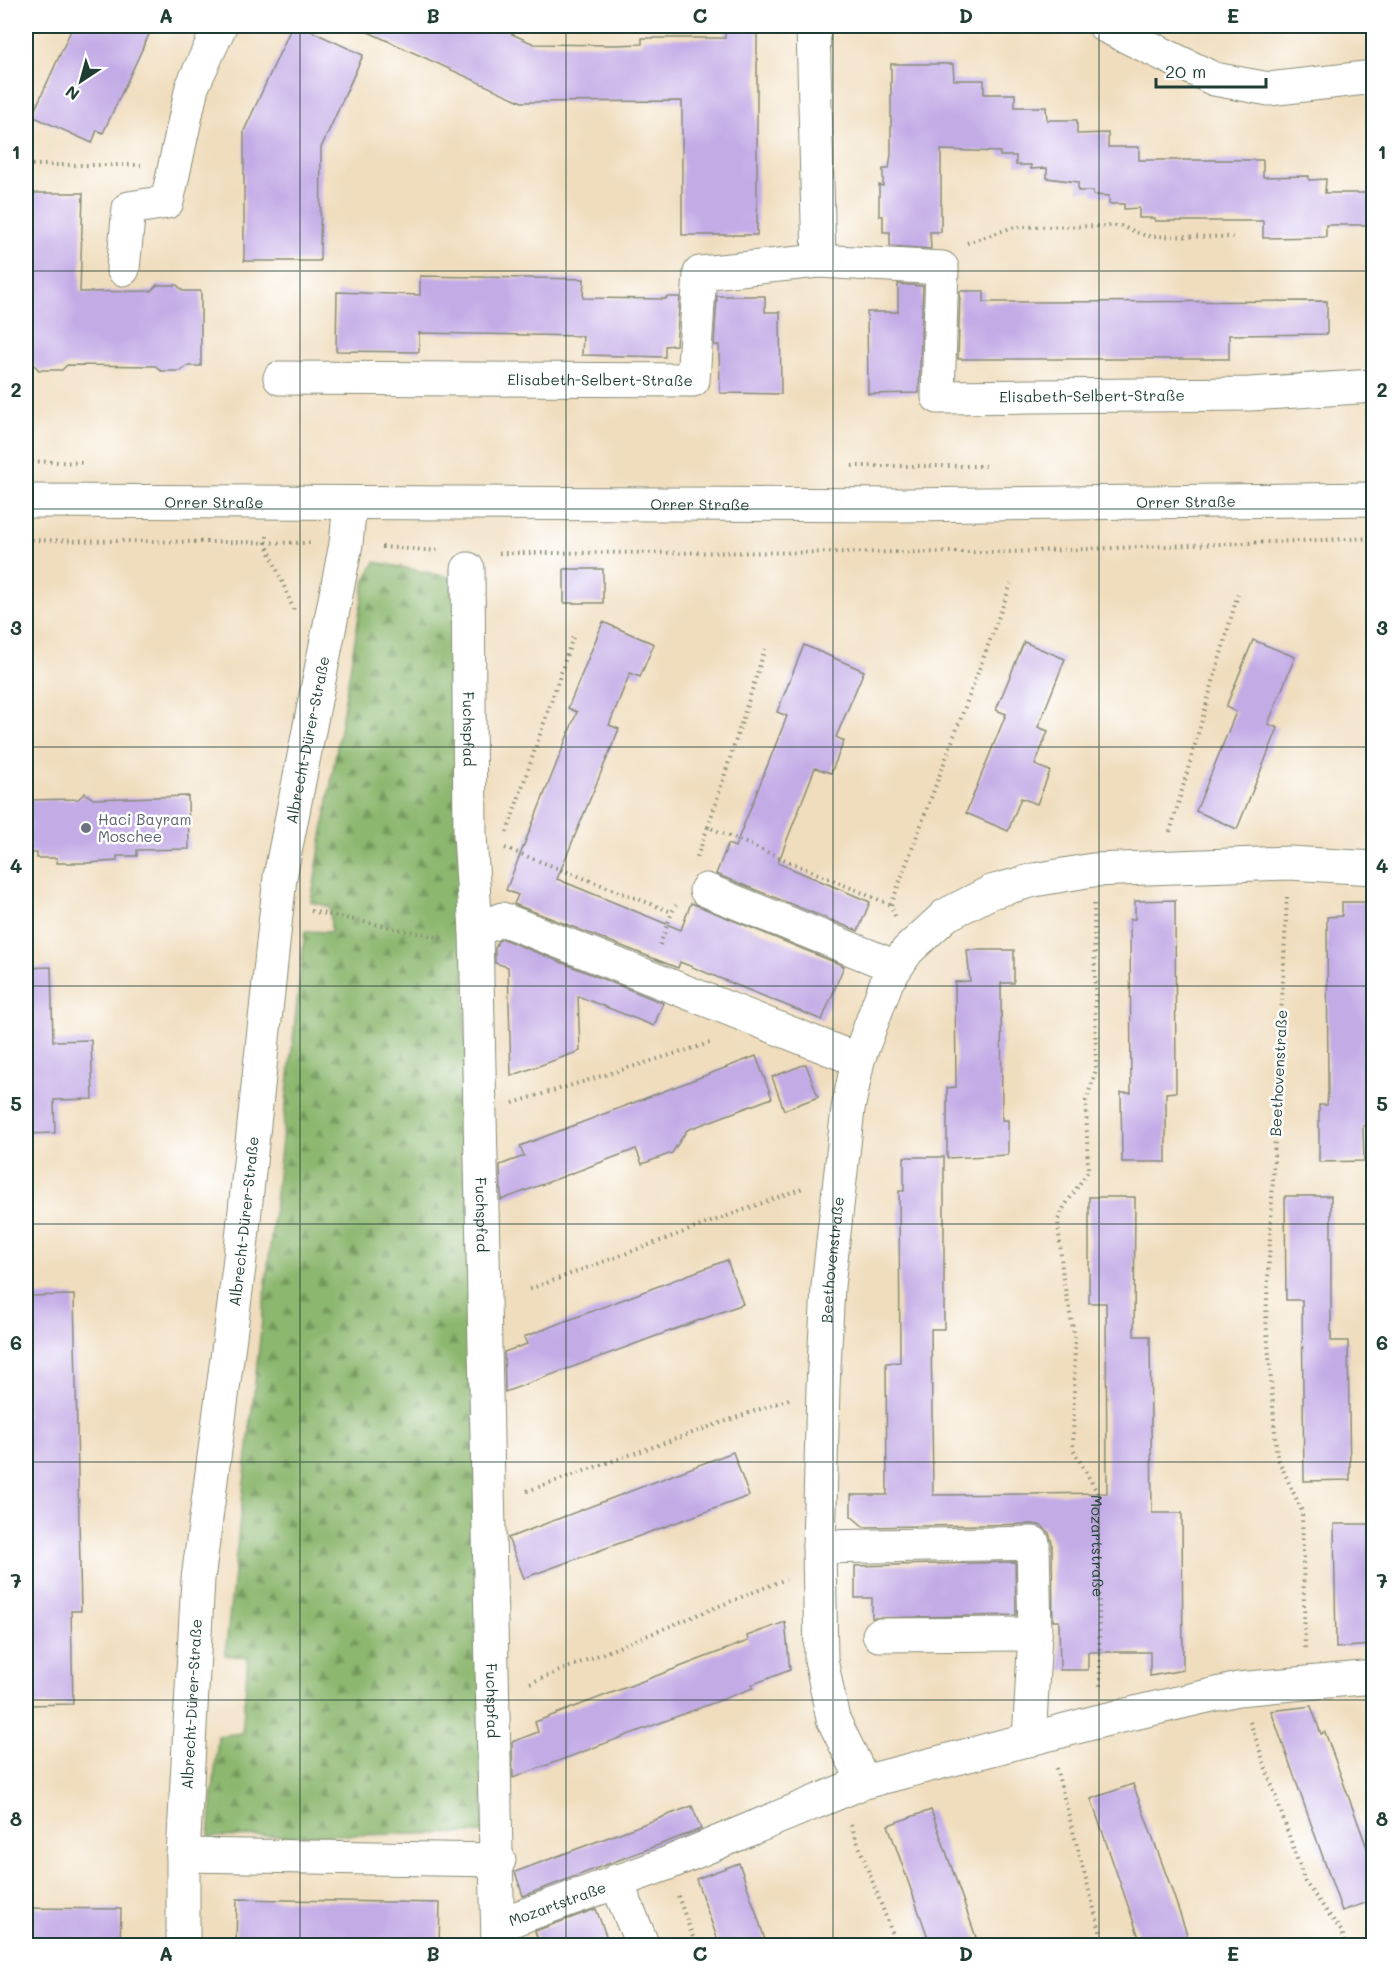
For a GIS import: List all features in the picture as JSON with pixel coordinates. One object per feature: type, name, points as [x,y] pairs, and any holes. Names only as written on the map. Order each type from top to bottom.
[{"type":"street","points":[[123,269],[129,208],[167,202],[177,165],[192,87],[220,26]]},
{"type":"street","points":[[813,26],[819,261]]},
{"type":"street","points":[[1105,26],[1214,79],[1269,89],[1374,77]]},
{"type":"street","name":"Elisabeth-Selbert-Straße","points":[[280,378],[693,380],[700,273],[819,261],[942,268],[938,397],[1250,394],[1374,386]]},
{"type":"street","name":"Orrer Straße","points":[[26,501],[904,505],[1374,500]]},
{"type":"street","name":"Albrecht-Dürer-Straße","points":[[183,1946],[183,1855],[198,1579],[239,1267],[280,877],[346,544],[350,503]]},
{"type":"street","name":"Fuchspfad","points":[[468,558],[470,835],[475,938],[499,1860],[498,1935]]},
{"type":"street","name":"Beethovenstraße","points":[[851,1786],[833,1719],[821,1660],[823,1387],[828,1286],[848,1109],[858,1060],[887,981],[901,959],[946,915],[991,892],[1034,880],[1094,870],[1289,863],[1374,868]]},
{"type":"street","points":[[706,890],[901,959]]},
{"type":"street","points":[[475,938],[501,919],[858,1060]]},
{"type":"street","points":[[820,1556],[1033,1543],[1038,1737]]},
{"type":"street","points":[[879,1635],[1035,1634]]},
{"type":"street","name":"Mozartstraße","points":[[498,1935],[616,1881],[666,1864],[851,1786],[1100,1721],[1238,1689],[1374,1677]]},
{"type":"street","points":[[183,1855],[499,1860]]},
{"type":"street","name":"Mozartstraße","points":[[616,1881],[643,1946]]},
{"type":"path","points":[[26,165],[177,165]]},
{"type":"path","points":[[942,268],[957,247],[1014,226],[1121,226],[1146,236],[1233,237]]},
{"type":"path","points":[[26,540],[346,544],[468,558],[1010,552],[1374,538]]},
{"type":"path","points":[[901,959],[891,905],[1011,584]]},
{"type":"path","points":[[1160,868],[1238,594]]},
{"type":"path","points":[[506,836],[573,638]]},
{"type":"path","points":[[708,828],[765,649]]},
{"type":"path","name":"Beethovenstraße","points":[[1289,863],[1266,1319],[1276,1457],[1302,1511],[1305,1682]]},
{"type":"path","name":"Mozartstraße","points":[[1094,870],[1096,1070],[1086,1101],[1088,1172],[1061,1212],[1058,1221],[1068,1306],[1076,1338],[1073,1449],[1097,1492],[1100,1721]]},
{"type":"path","points":[[277,904],[475,938]]},
{"type":"path","points":[[509,1105],[768,1025]]},
{"type":"path","points":[[530,1289],[840,1174]]},
{"type":"path","points":[[527,1491],[823,1387]]},
{"type":"path","points":[[530,1683],[820,1556]]},
{"type":"path","points":[[1238,1689],[1305,1882],[1342,1932],[1346,1946]]},
{"type":"path","points":[[1038,1737],[1104,1946]]},
{"type":"path","points":[[851,1786],[897,1946]]},
{"type":"path","points":[[666,1864],[696,1946]]},
{"type":"green space","points":[[375,562],[455,578],[484,1833],[209,1837],[218,1736],[242,1733],[248,1658],[225,1655],[305,931],[331,932],[330,907],[311,902],[365,580]]},
{"type":"building","points":[[73,26],[153,26],[103,133],[97,130],[92,143],[32,116]]},
{"type":"building","points":[[292,26],[300,26],[363,55],[321,148],[320,261],[244,261],[244,131]]},
{"type":"building","points":[[355,26],[494,26],[534,44],[614,45],[642,44],[642,38],[725,38],[725,29],[757,29],[757,235],[682,235],[682,101],[522,102]]},
{"type":"building","points":[[891,64],[953,64],[954,80],[984,80],[984,94],[1015,94],[1015,107],[1046,107],[1047,120],[1077,120],[1077,134],[1108,133],[1108,147],[1139,147],[1139,160],[1263,160],[1263,177],[1309,176],[1309,180],[1326,179],[1325,193],[1374,193],[1374,225],[1326,225],[1326,237],[1263,238],[1263,221],[1155,221],[1155,218],[1139,218],[1139,208],[1124,209],[1124,204],[1109,204],[1109,196],[1093,195],[1093,191],[1078,191],[1078,182],[1047,178],[1047,168],[1031,169],[1031,165],[1016,165],[1016,156],[1000,156],[1000,152],[941,150],[941,232],[930,232],[931,249],[890,246],[890,232],[883,232],[883,216],[879,216],[879,185],[883,186],[883,169],[889,169],[891,154]]},
{"type":"building","points":[[26,193],[83,193],[80,292],[151,291],[157,285],[177,285],[183,291],[201,291],[201,366],[187,366],[181,371],[161,371],[156,366],[67,365],[62,370],[39,370],[26,357]]},
{"type":"building","points":[[420,276],[584,279],[583,298],[666,299],[666,297],[680,297],[676,345],[665,346],[665,357],[582,355],[583,336],[419,333],[419,352],[336,351],[337,292],[420,295]]},
{"type":"building","points":[[898,284],[923,286],[919,393],[868,394],[867,312],[898,312]]},
{"type":"building","points":[[960,291],[984,291],[984,302],[1327,301],[1327,334],[1229,335],[1229,359],[958,359]]},
{"type":"building","points":[[717,296],[765,296],[765,312],[780,312],[781,394],[720,393],[719,345],[714,345]]},
{"type":"building","points":[[564,569],[603,569],[603,603],[564,603]]},
{"type":"building","points":[[603,622],[654,644],[640,677],[630,673],[609,725],[619,729],[557,879],[681,930],[691,903],[844,966],[822,1020],[680,962],[678,968],[514,904],[518,895],[506,890],[577,712],[568,708]]},
{"type":"building","points":[[1253,640],[1295,657],[1268,724],[1278,728],[1237,829],[1196,811],[1236,712],[1226,707]]},
{"type":"building","points":[[1024,642],[1065,659],[1038,727],[1048,731],[1035,765],[1050,771],[1037,804],[1021,798],[1008,831],[966,813],[1006,714],[996,710]]},
{"type":"building","points":[[804,645],[864,671],[836,737],[844,741],[831,773],[815,768],[778,863],[870,902],[858,931],[716,874],[728,844],[735,847],[787,716],[777,712]]},
{"type":"building","points":[[85,793],[93,799],[188,796],[189,849],[137,850],[137,856],[117,856],[117,861],[88,863],[57,863],[57,858],[37,858],[37,853],[26,853],[26,800],[78,799]]},
{"type":"building","points":[[1175,900],[1176,1092],[1166,1093],[1166,1162],[1122,1162],[1121,1093],[1131,1093],[1130,919],[1135,919],[1135,901]]},
{"type":"building","points":[[1342,902],[1372,902],[1374,1126],[1363,1126],[1364,1161],[1319,1162],[1319,1105],[1327,1105],[1328,1091],[1327,917],[1342,916]]},
{"type":"building","points":[[503,939],[663,1003],[654,1026],[578,996],[580,1051],[511,1076],[508,967],[495,963],[495,949],[498,941]]},
{"type":"building","points":[[967,950],[1014,950],[1014,983],[1001,983],[1002,1120],[1008,1120],[1008,1155],[947,1158],[947,1088],[956,1087],[955,982],[970,981]]},
{"type":"building","points":[[51,967],[53,1041],[91,1040],[93,1099],[54,1100],[55,1133],[26,1134],[26,968]]},
{"type":"building","points":[[756,1056],[772,1098],[687,1130],[672,1153],[642,1164],[636,1149],[501,1200],[500,1165],[524,1156],[520,1146]]},
{"type":"building","points":[[806,1064],[818,1097],[784,1110],[772,1077]]},
{"type":"building","points":[[904,1157],[944,1157],[944,1329],[931,1329],[933,1495],[1107,1493],[1106,1303],[1089,1303],[1089,1197],[1135,1197],[1134,1336],[1150,1336],[1152,1513],[1182,1513],[1183,1670],[1150,1676],[1150,1652],[1088,1652],[1088,1670],[1060,1670],[1059,1621],[1053,1621],[1052,1543],[1049,1533],[1042,1526],[1033,1524],[864,1527],[851,1516],[851,1495],[887,1495],[886,1363],[900,1362],[899,1191],[904,1191]]},
{"type":"building","points":[[1285,1196],[1331,1196],[1331,1341],[1348,1341],[1350,1480],[1304,1481],[1302,1300],[1286,1300]]},
{"type":"building","points":[[727,1260],[743,1304],[505,1392],[504,1352],[527,1344],[524,1337]]},
{"type":"building","points":[[74,1295],[81,1611],[71,1611],[73,1704],[26,1705],[26,1296]]},
{"type":"building","points":[[733,1452],[749,1496],[524,1578],[508,1538]]},
{"type":"building","points":[[1334,1524],[1374,1524],[1374,1628],[1369,1628],[1370,1645],[1336,1648]]},
{"type":"building","points":[[1015,1562],[1016,1615],[872,1618],[872,1598],[855,1598],[855,1566]]},
{"type":"building","points":[[785,1622],[790,1670],[751,1685],[753,1688],[513,1778],[512,1742],[538,1732],[535,1722],[748,1641],[747,1636]]},
{"type":"building","points":[[1311,1706],[1321,1734],[1325,1732],[1374,1867],[1374,1900],[1342,1911],[1271,1711]]},
{"type":"building","points":[[1133,1784],[1191,1946],[1142,1946],[1091,1799]]},
{"type":"building","points":[[692,1806],[701,1829],[523,1896],[515,1872]]},
{"type":"building","points":[[931,1810],[979,1946],[931,1946],[888,1825]]},
{"type":"building","points":[[739,1863],[767,1946],[720,1946],[696,1879]]},
{"type":"building","points":[[237,1899],[440,1903],[439,1946],[236,1946]]},
{"type":"building","points":[[26,1908],[121,1909],[120,1946],[26,1946]]},
{"type":"building","points":[[596,1909],[610,1946],[540,1946],[535,1931]]},
{"type":"place","name":"Haci Bayram Moschee","points":[[86,828]]}]
